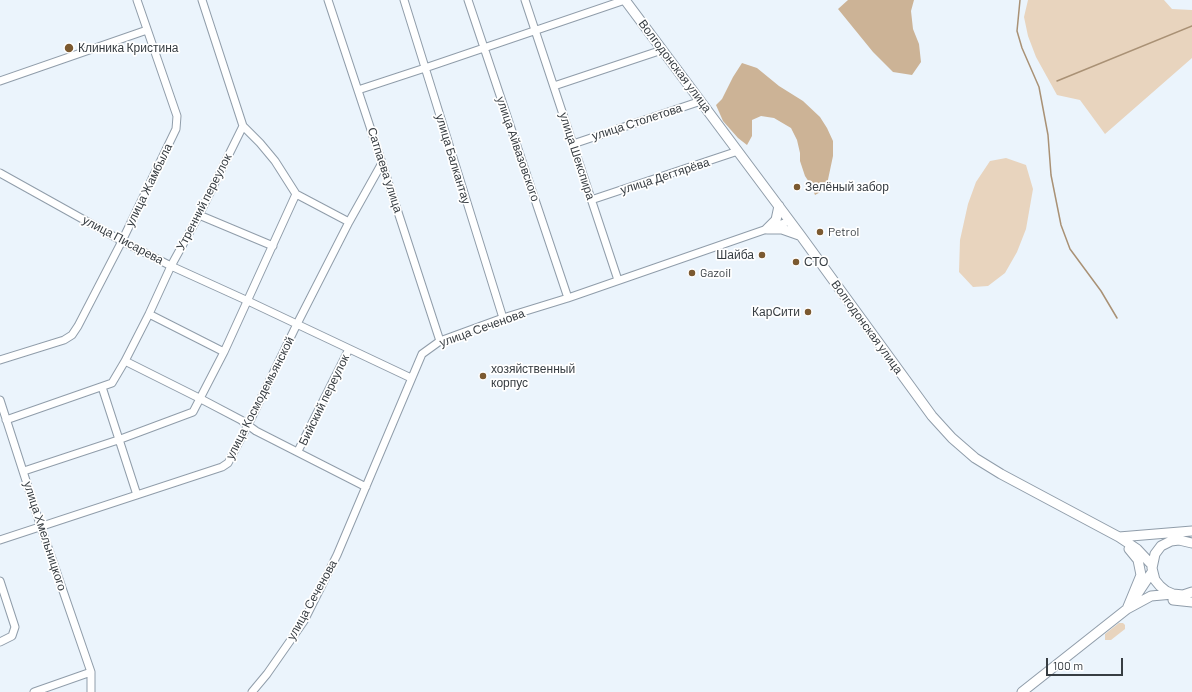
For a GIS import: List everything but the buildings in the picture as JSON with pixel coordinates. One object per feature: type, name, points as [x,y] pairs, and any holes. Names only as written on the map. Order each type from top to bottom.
[{"type":"main road","name":"Волгодонская улица","points":[[625,0],[779,206],[932,416],[952,438],[975,458],[1001,474],[1137,549],[1152,568],[1155,580],[1166,591],[1173,594]]},
{"type":"main road","points":[[767,229],[776,220],[779,206]]},
{"type":"main road","points":[[767,229],[790,230],[801,236]]},
{"type":"main road","points":[[1119,538],[1192,531]]},
{"type":"main road","points":[[1119,538],[1144,541],[1190,541]]},
{"type":"main road","points":[[1119,538],[1138,560],[1141,574],[1127,609]]},
{"type":"main road","points":[[1127,609],[1152,568],[1155,554],[1162,546],[1170,541]]},
{"type":"main road","points":[[1022,692],[1127,609],[1151,596],[1173,594],[1189,595]]},
{"type":"main road","points":[[1127,609],[1156,601],[1178,599],[1192,602]]},
{"type":"street","name":"улица Жамбыла","points":[[0,360],[64,340],[72,335],[122,241],[176,129],[177,116],[137,0]]},
{"type":"street","points":[[202,0],[243,126],[275,160],[296,194],[349,222]]},
{"type":"street","name":"Сатпаева улица","points":[[328,0],[440,341]]},
{"type":"street","name":"улица Балкантау","points":[[404,0],[503,318]]},
{"type":"street","name":"улица Айвазовского","points":[[468,0],[568,298]]},
{"type":"street","name":"улица Шекспира","points":[[525,0],[618,280]]},
{"type":"street","points":[[358,90],[625,0]]},
{"type":"street","points":[[0,81],[147,30]]},
{"type":"street","points":[[554,86],[662,50]]},
{"type":"street","name":"улица Столетова","points":[[573,144],[701,101]]},
{"type":"street","name":"Утренний переулок","points":[[6,420],[112,383],[149,314],[171,266],[199,215],[243,126]]},
{"type":"street","name":"улица Дегтярёва","points":[[591,200],[738,151]]},
{"type":"street","name":"улица Космодемьянской","points":[[0,540],[222,467],[228,463],[248,426],[297,324],[349,222],[382,163]]},
{"type":"street","name":"улица Писарева","points":[[0,173],[122,241],[171,266],[411,378]]},
{"type":"street","points":[[24,471],[118,440],[193,412],[224,352],[296,194]]},
{"type":"street","points":[[199,215],[273,246]]},
{"type":"street","name":"улица Сеченова","points":[[252,692],[267,674],[304,621],[339,552],[422,354],[440,341],[503,318],[661,267],[790,221]]},
{"type":"street","points":[[149,314],[224,352]]},
{"type":"street","name":"Бийский переулок","points":[[298,451],[349,349]]},
{"type":"street","points":[[125,361],[201,398],[241,420],[256,431],[298,451],[366,487]]},
{"type":"street","points":[[102,387],[137,495]]},
{"type":"street","name":"улица Хмельницкого","points":[[0,400],[91,672],[91,692]]},
{"type":"street","points":[[0,581],[15,627],[12,636],[0,642]]},
{"type":"street","points":[[34,692],[91,672]]},
{"type":"shaded area","points":[[848,0],[914,0],[911,11],[913,29],[919,44],[921,62],[912,75],[893,72],[873,52],[838,9]]},
{"type":"shaded area","points":[[1028,0],[1164,0],[1172,9],[1192,10],[1192,58],[1105,134],[1080,100],[1057,95],[1036,57],[1028,36],[1024,17]]},
{"type":"shaded area","points":[[742,63],[757,68],[779,86],[803,101],[820,117],[833,141],[833,156],[826,189],[815,195],[805,176],[800,161],[797,140],[791,128],[774,118],[761,116],[752,120],[752,136],[747,145],[738,138],[723,121],[716,105],[722,99]]},
{"type":"shaded area","points":[[1006,158],[1026,165],[1033,189],[1026,229],[1017,252],[1005,273],[988,286],[973,287],[959,272],[960,240],[968,204],[976,182],[990,161]]},
{"type":"shaded area","points":[[1119,623],[1123,623],[1125,625],[1125,629],[1111,640],[1105,640],[1105,634]]},
{"type":"waterway","points":[[1020,0],[1017,31],[1022,48],[1039,87],[1048,135],[1051,175],[1061,225],[1070,249],[1101,291],[1117,318]]},
{"type":"waterway","points":[[1057,81],[1192,26]]},
{"type":"place","name":"Клиника Кристина","points":[[69,48]]},
{"type":"place","name":"Зелёный забор","points":[[797,187]]},
{"type":"place","name":"Petrol","points":[[820,232]]},
{"type":"place","name":"Шайба","points":[[762,255]]},
{"type":"place","name":"СТО","points":[[796,262]]},
{"type":"place","name":"Gazoil","points":[[692,273]]},
{"type":"place","name":"КарСити","points":[[808,312]]},
{"type":"place","name":"хозяйственный корпус","points":[[483,376]]}]
